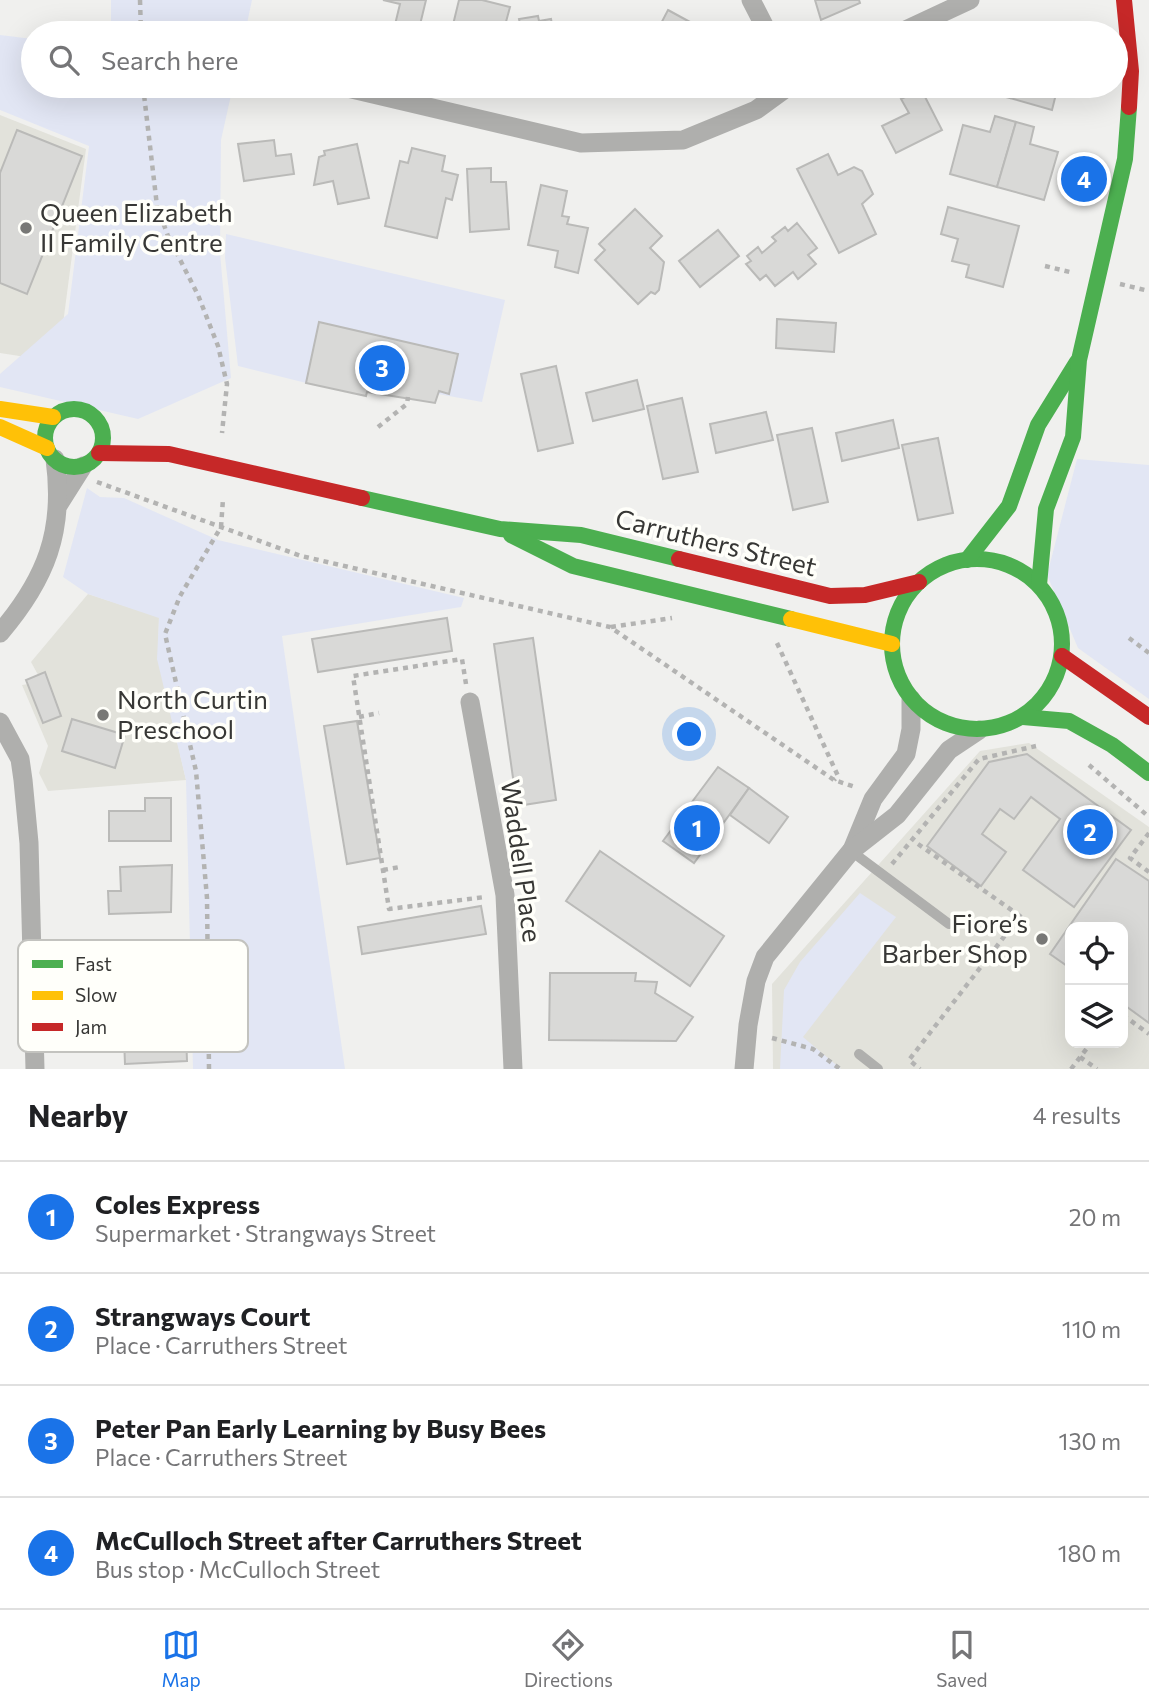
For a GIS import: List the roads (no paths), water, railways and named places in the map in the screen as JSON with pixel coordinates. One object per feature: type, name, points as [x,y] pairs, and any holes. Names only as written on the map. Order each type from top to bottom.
[{"type":"main road","points":[[1124,0],[1126,21]]},
{"type":"main road","points":[[1039,585],[1046,509],[1073,438],[1079,360],[1125,159],[1131,71],[1128,41]]},
{"type":"main road","points":[[967,560],[1009,506],[1038,425],[1079,360]]},
{"type":"main road","points":[[0,409],[54,417]]},
{"type":"main road","points":[[0,427],[51,454],[64,465],[91,466],[104,435],[97,419],[81,409],[62,411],[54,417],[46,429],[51,454]]},
{"type":"main road","name":"Carruthers Street","points":[[97,419],[169,454],[499,529],[581,535],[830,596],[865,596],[919,582]]},
{"type":"main road","name":"Carruthers Street","points":[[91,466],[169,454]]},
{"type":"main road","name":"Carruthers Street","points":[[499,529],[573,566],[892,644]]},
{"type":"main road","points":[[967,560],[996,561],[1024,572],[1039,585],[1056,609],[1063,638],[1062,656],[1053,685],[1023,716],[996,727],[979,730],[950,725],[924,711],[911,699],[897,673],[892,644],[897,615],[919,582],[944,566],[967,560]]},
{"type":"main road","points":[[1062,656],[1149,717]]},
{"type":"main road","points":[[1023,716],[1069,721],[1112,745],[1149,773]]},
{"type":"street","points":[[751,0],[762,21]]},
{"type":"street","points":[[925,21],[970,0]]},
{"type":"street","points":[[390,98],[581,143],[683,140],[756,110],[772,98]]},
{"type":"street","points":[[0,633],[26,603],[39,580],[54,540],[59,504],[51,454]]},
{"type":"street","points":[[59,504],[91,466]]},
{"type":"street","points":[[851,851],[873,799],[906,754],[911,729],[911,699]]},
{"type":"street","name":"Waddell Place","points":[[470,702],[505,895],[513,1069]]},
{"type":"street","points":[[0,722],[20,759],[29,843],[32,940]]},
{"type":"street","points":[[744,1069],[747,1025],[765,957],[851,851],[897,815],[949,750],[979,730]]},
{"type":"lane","points":[[851,851],[949,924]]},
{"type":"lane","points":[[859,1054],[878,1069]]},
{"type":"place","name":"McCulloch Street after Carruthers Street","points":[[1084,179]]},
{"type":"place","name":"Queen Elizabeth II Family Centre","points":[[26,228]]},
{"type":"place","name":"Peter Pan Early Learning by Busy Bees","points":[[382,368]]},
{"type":"place","name":"North Curtin Preschool","points":[[103,715]]},
{"type":"place","name":"Coles Express","points":[[697,828]]},
{"type":"place","name":"Strangways Court","points":[[1090,832]]},
{"type":"place","name":"Fiore’s Barber Shop","points":[[1042,939]]}]
